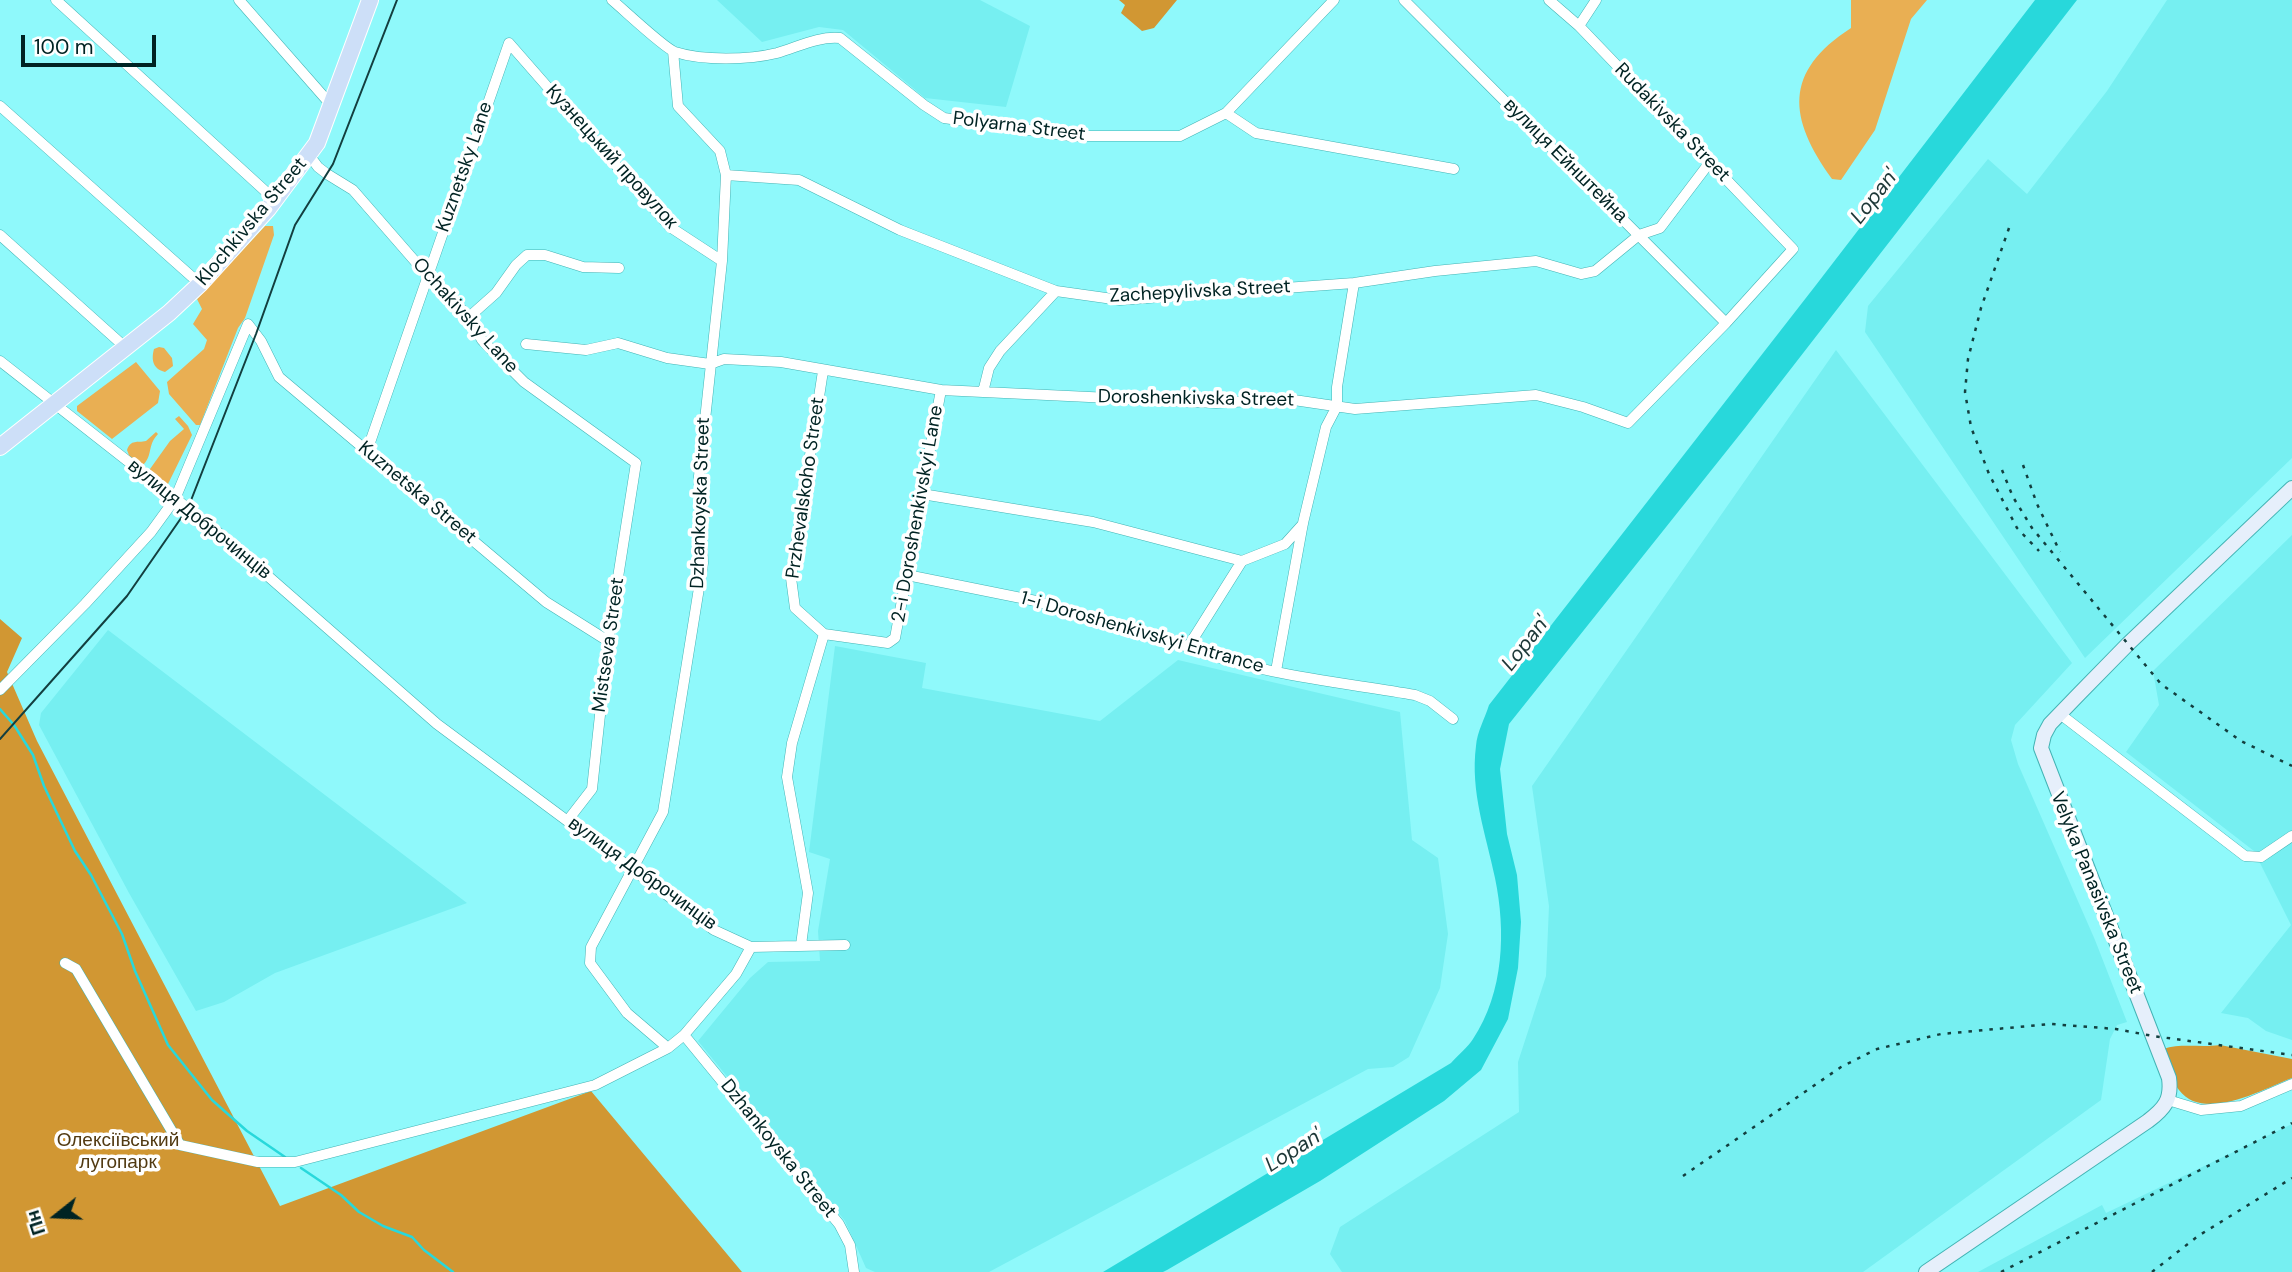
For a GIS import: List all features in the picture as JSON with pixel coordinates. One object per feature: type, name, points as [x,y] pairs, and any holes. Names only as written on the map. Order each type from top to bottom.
[{"type":"main road","name":"Klochkivska Street","points":[[0,447],[126,348],[200,284],[275,200],[309,155],[332,106],[370,0]]},
{"type":"street","points":[[56,0],[236,168],[275,200]]},
{"type":"street","points":[[239,0],[332,106]]},
{"type":"street","points":[[612,0],[673,51]]},
{"type":"street","name":"Polyarna Street","points":[[673,51],[726,59],[750,58],[827,37],[839,38],[944,118],[1071,136],[1180,136],[1226,113],[1334,0]]},
{"type":"street","name":"вулиця Ейнштейна","points":[[1404,0],[1726,323]]},
{"type":"street","name":"Rudakivska Street","points":[[1549,0],[1578,26],[1793,249]]},
{"type":"street","points":[[1578,26],[1596,0]]},
{"type":"street","name":"Kuznetsky Lane","points":[[367,452],[509,43],[670,227],[722,261]]},
{"type":"street","name":"Dzhankoyska Street","points":[[668,1048],[627,1013],[590,963],[591,947],[663,812],[703,563],[699,476],[722,261],[726,175],[720,150],[678,106],[673,51]]},
{"type":"street","points":[[0,106],[200,284]]},
{"type":"street","points":[[1226,113],[1256,133],[1454,169]]},
{"type":"street","name":"Ochakivsky Lane","points":[[309,155],[318,167],[353,190],[427,275],[469,317],[482,340],[524,382],[636,463]]},
{"type":"street","name":"Zachepylivska Street","points":[[726,175],[799,180],[900,230],[1056,291],[1120,300],[1354,283],[1435,271],[1536,261],[1581,274],[1595,271],[1639,235],[1660,228],[1710,162]]},
{"type":"street","points":[[0,235],[126,348]]},
{"type":"street","name":"Doroshenkivska Street","points":[[526,344],[586,350],[618,343],[667,358],[710,364],[724,359],[770,362],[941,390],[1216,403],[1287,399],[1355,409],[1536,395],[1583,407],[1628,423],[1726,323],[1793,249]]},
{"type":"street","points":[[469,317],[496,293],[516,265],[527,255],[545,255],[583,267],[618,268]]},
{"type":"street","points":[[1276,671],[1303,523],[1326,427],[1337,406],[1337,387],[1354,283]]},
{"type":"street","points":[[983,392],[989,368],[1000,351],[1056,291]]},
{"type":"street","name":"Kuznetska Street","points":[[175,499],[248,324],[261,341],[278,377],[545,602],[608,641]]},
{"type":"street","name":"вулиця Доброчинців","points":[[0,361],[213,528],[437,724],[714,930],[751,947]]},
{"type":"street","name":"Przhevalskoho Street","points":[[822,370],[791,578],[795,608],[824,634]]},
{"type":"street","name":"2-i Doroshenkivskyi Lane","points":[[824,634],[888,643],[895,638],[941,390]]},
{"type":"street","name":"Mistseva Street","points":[[568,820],[592,789],[608,641],[636,463]]},
{"type":"street","name":"Velyka Panasivska Street","points":[[2168,1100],[2169,1078],[2041,748],[2044,735],[2060,714],[2137,635],[2292,488]]},
{"type":"street","points":[[922,494],[1093,522],[1242,561],[1285,544],[1303,523]]},
{"type":"street","points":[[0,690],[151,532],[175,499]]},
{"type":"street","points":[[1188,647],[1242,561]]},
{"type":"street","name":"1-i Doroshenkivskyi Entrance","points":[[907,575],[1036,601],[1209,655],[1276,671],[1415,695],[1430,701],[1452,719]]},
{"type":"street","points":[[801,945],[808,893],[787,777],[792,743],[824,634]]},
{"type":"street","points":[[2060,714],[2245,856],[2261,857],[2292,836]]},
{"type":"street","points":[[65,962],[76,968],[180,1145],[258,1162],[304,1161],[595,1085],[668,1048],[684,1035],[736,974],[751,947],[845,945]]},
{"type":"street","name":"Dzhankoyska Street","points":[[684,1035],[839,1224],[850,1245],[854,1272]]},
{"type":"street","points":[[1926,1272],[2148,1122],[2162,1110],[2168,1100],[2201,1110],[2241,1106],[2292,1084]]},
{"type":"shaded area","points":[[717,0],[980,0],[1030,26],[1006,107],[925,98],[843,30],[819,27],[762,42]]},
{"type":"shaded area","points":[[1851,0],[1927,0],[1911,19],[1875,130],[1841,180],[1832,179],[1817,157],[1801,116],[1800,97],[1804,79],[1813,62],[1851,28]]},
{"type":"shaded area","points":[[2035,0],[2077,0],[1745,428],[1509,724],[1500,769],[1507,834],[1517,875],[1521,922],[1518,968],[1508,1019],[1481,1070],[1444,1101],[1320,1181],[1167,1270],[1103,1272],[1451,1063],[1471,1042],[1491,1001],[1500,961],[1501,919],[1475,780],[1479,730],[1489,705]]},
{"type":"shaded area","points":[[2167,0],[2292,0],[2292,458],[2085,658],[1865,332],[1868,306],[1988,159],[2027,194],[2107,91]]},
{"type":"shaded area","points":[[265,226],[273,226],[274,235],[245,318],[238,328],[200,425],[196,425],[169,394],[167,382],[204,349],[207,340],[193,324],[202,309],[197,299]]},
{"type":"shaded area","points":[[164,348],[172,358],[173,366],[165,372],[155,366],[153,360],[154,349]]},
{"type":"shaded area","points":[[1836,350],[2072,663],[2015,725],[2011,740],[2018,764],[2095,940],[2127,1022],[2117,1025],[2110,1039],[2101,1100],[1863,1272],[1342,1272],[1330,1254],[1340,1227],[1519,1112],[1518,1062],[1546,976],[1549,906],[1532,786]]},
{"type":"shaded area","points":[[136,362],[160,391],[158,403],[112,439],[77,411],[77,406]]},
{"type":"shaded area","points":[[179,416],[192,435],[168,484],[164,485],[150,473],[150,469],[170,441],[184,429],[175,419]]},
{"type":"shaded area","points":[[156,432],[158,434],[144,464],[140,465],[130,458],[127,450],[130,444],[146,441]]},
{"type":"shaded area","points":[[2292,535],[2292,1040],[2266,1031],[2248,1018],[2221,1013],[2291,925],[2254,851],[2126,752],[2159,705],[2153,671]]},
{"type":"shaded area","points":[[108,630],[467,903],[275,973],[224,1002],[196,1011],[39,725],[41,713]]},
{"type":"shaded area","points":[[835,646],[926,663],[922,688],[1100,721],[1178,660],[1400,712],[1412,840],[1438,858],[1448,934],[1440,988],[1409,1057],[1393,1067],[1368,1069],[989,1272],[875,1272],[866,1268],[845,1221],[698,1041],[750,978],[768,962],[820,961],[818,931],[830,859],[809,852]]},
{"type":"shaded area","points":[[2292,1124],[2292,1272],[1978,1272],[2102,1205],[2106,1213]]},
{"type":"green space","points":[[1119,0],[1177,0],[1154,28],[1142,31],[1121,13],[1125,5]]},
{"type":"green space","name":"Олексіївський лугопарк","points":[[0,619],[22,638],[7,672],[37,741],[280,1206],[591,1091],[742,1272],[0,1272]]},
{"type":"green space","points":[[2220,1045],[2292,1059],[2292,1078],[2250,1095],[2218,1104],[2203,1104],[2190,1099],[2176,1086],[2163,1049]]},
{"type":"waterway","points":[[0,709],[33,755],[44,786],[75,851],[122,934],[135,971],[168,1045],[212,1100],[247,1131],[285,1157]]},
{"type":"waterway","points":[[301,1168],[341,1195],[359,1212],[383,1226],[412,1237],[453,1272]]},
{"type":"tram line","points":[[0,739],[127,596],[188,508],[295,225],[333,164],[397,0]]},
{"type":"railway","points":[[2009,228],[1981,308],[1968,359],[1965,392],[1971,427],[1989,474],[2017,528],[2039,551]]},
{"type":"railway","points":[[2023,465],[2037,504],[2060,552]]},
{"type":"railway","points":[[2002,470],[2013,497],[2032,528],[2161,684],[2241,741],[2292,766]]},
{"type":"railway","points":[[1683,1176],[1841,1067],[1877,1049],[1941,1034],[2051,1024],[2116,1029],[2292,1055]]},
{"type":"railway","points":[[2001,1272],[2292,1123]]},
{"type":"railway","points":[[2152,1272],[2198,1236],[2292,1178]]},
{"type":"water label","name":"Lopan'","points":[[1875,197]]},
{"type":"water label","name":"Lopan'","points":[[1526,644]]},
{"type":"water label","name":"Lopan'","points":[[1294,1151]]}]
